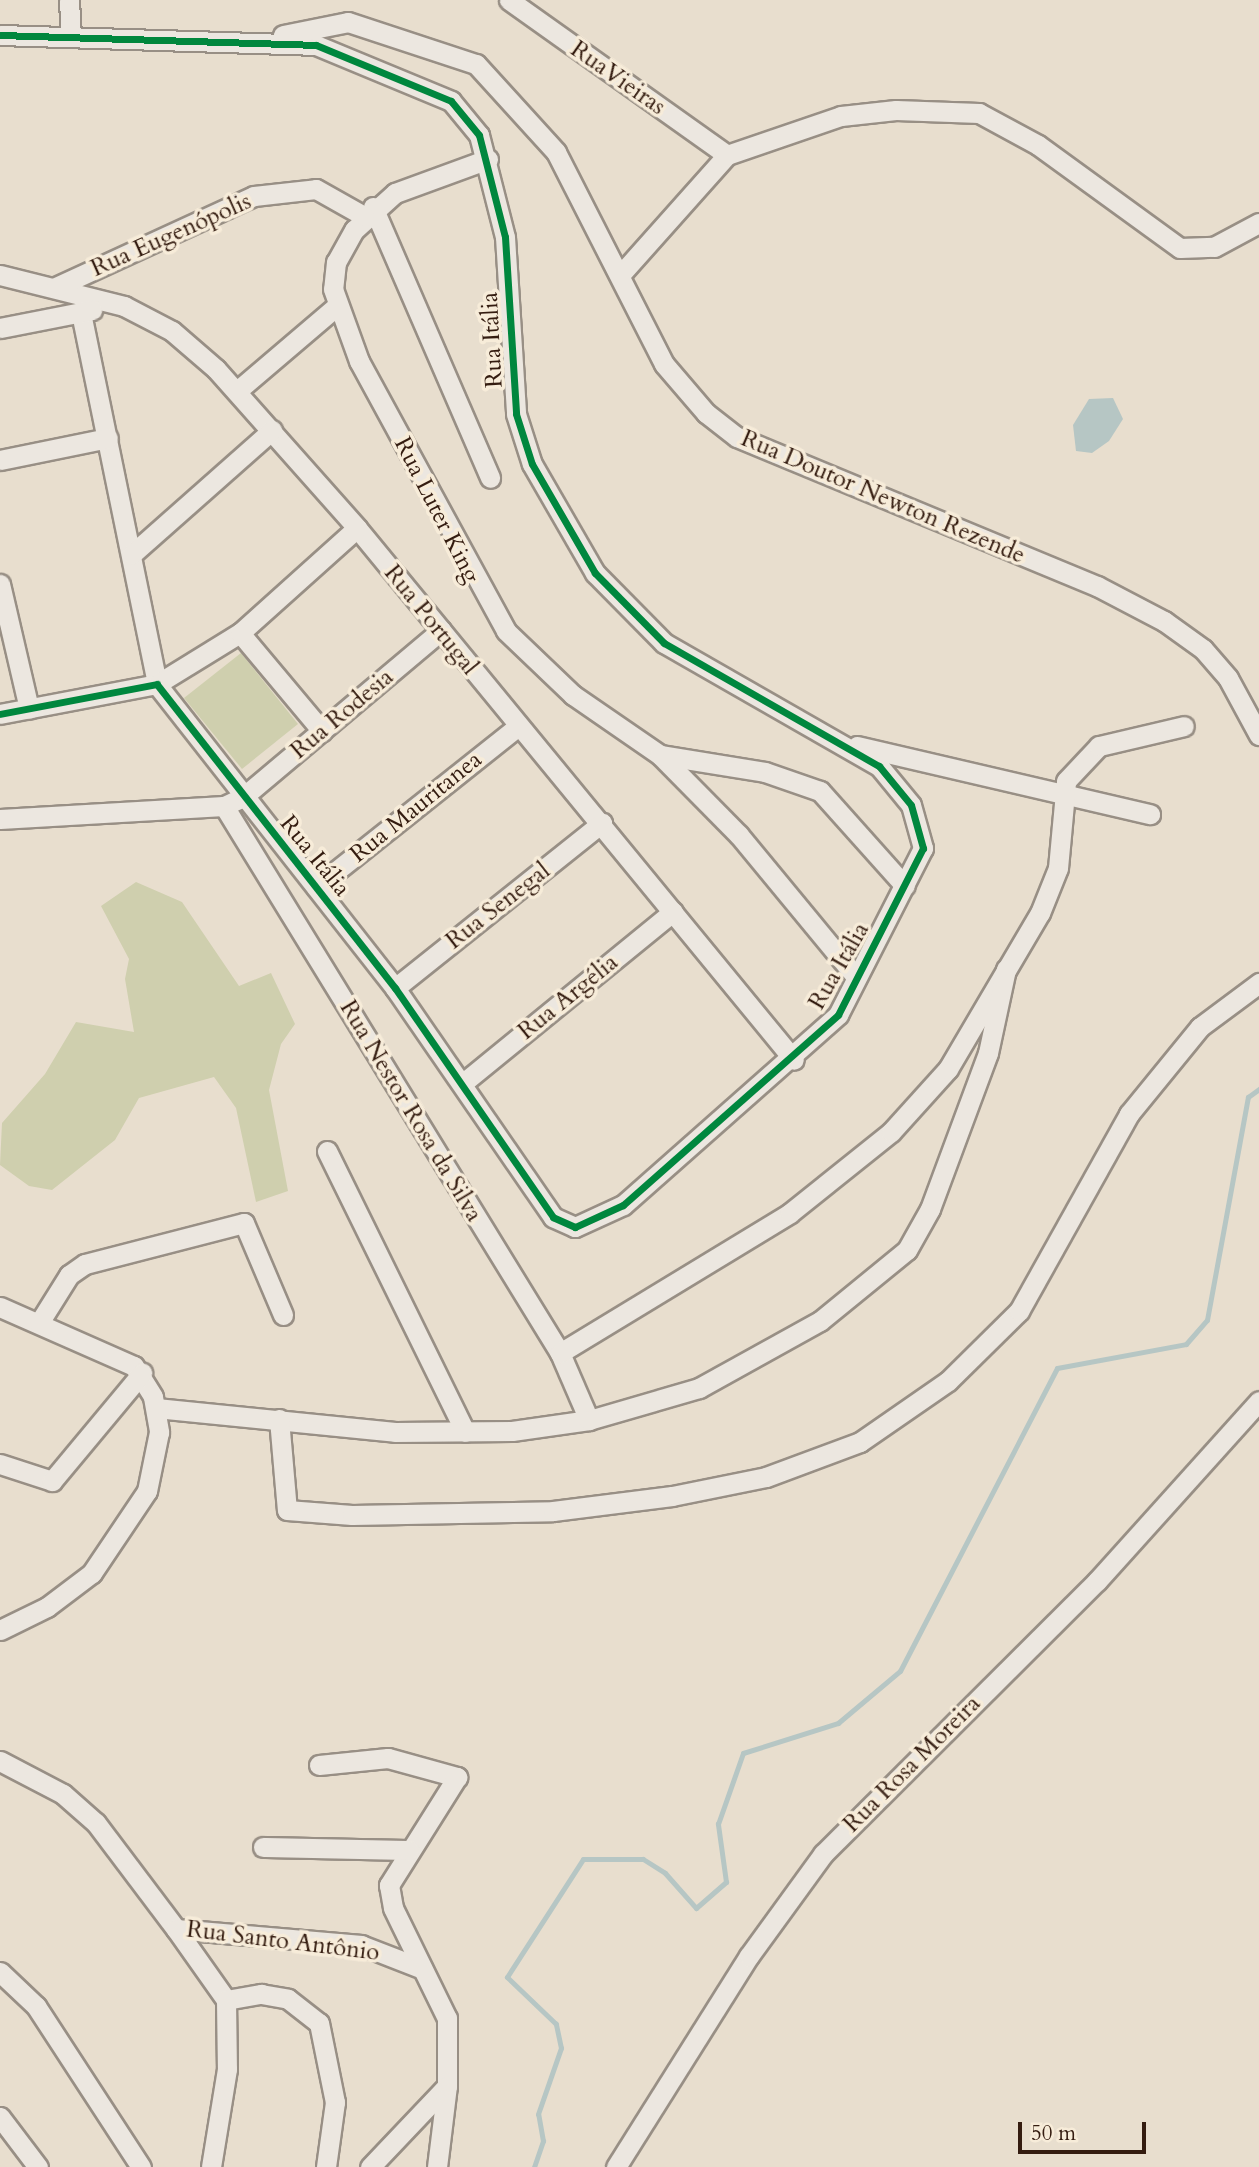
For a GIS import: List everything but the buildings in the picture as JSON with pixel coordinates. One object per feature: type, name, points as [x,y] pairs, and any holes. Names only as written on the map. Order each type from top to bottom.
[{"type":"street","points":[[69,0],[71,36]]},
{"type":"street","name":"RuaVieiras","points":[[509,0],[727,155]]},
{"type":"street","name":"Rua Doutor Newton Rezende","points":[[265,39],[348,22],[476,65],[556,152],[621,274],[664,364],[687,395],[737,437],[1097,586],[1164,621],[1203,649],[1228,678],[1259,735]]},
{"type":"street","name":"Rua Doutor Newton Rezende","points":[[0,35],[265,39],[354,56],[451,101],[470,120],[488,159]]},
{"type":"street","points":[[621,274],[727,155],[841,116],[979,113],[1038,145],[1180,248],[1214,247],[1259,223]]},
{"type":"street","points":[[488,159],[415,182],[369,212],[490,478]]},
{"type":"street","name":"Rua Itália","points":[[157,684],[395,988],[553,1217],[582,1227],[623,1205],[794,1060],[838,1015],[917,867],[921,830],[900,789],[849,745],[664,643],[595,573],[563,522],[532,464],[516,414],[508,267],[488,159]]},
{"type":"street","name":"Rua Eugenópolis","points":[[56,287],[254,196],[316,189],[369,212]]},
{"type":"street","name":"Rua Luter King","points":[[369,212],[336,262],[337,306],[477,588],[506,631],[573,695],[660,755],[739,835],[856,977]]},
{"type":"street","name":"Rua Portugal","points":[[0,275],[117,304],[172,331],[237,391],[357,528],[441,630],[516,728],[602,823],[794,1060]]},
{"type":"street","points":[[0,328],[117,304]]},
{"type":"street","points":[[237,391],[337,306]]},
{"type":"street","points":[[81,313],[157,684]]},
{"type":"street","points":[[132,554],[272,430]]},
{"type":"street","points":[[0,460],[108,438]]},
{"type":"street","points":[[0,714],[157,684],[240,633],[357,528]]},
{"type":"street","points":[[0,584],[29,709]]},
{"type":"street","name":"Rua Rodesia","points":[[224,806],[243,797],[441,630]]},
{"type":"street","points":[[240,633],[321,731]]},
{"type":"street","points":[[559,1353],[790,1213],[853,1165],[948,1069],[1006,970],[1054,883],[1062,790],[1099,746],[1184,726]]},
{"type":"street","name":"Rua Mauritanea","points":[[316,887],[516,728]]},
{"type":"street","points":[[849,745],[1062,790],[1150,814]]},
{"type":"street","name":"Rua Luter King","points":[[660,755],[765,772],[820,791],[905,886]]},
{"type":"street","points":[[0,818],[224,806]]},
{"type":"street","name":"Rua Nestor Rosa da Silva","points":[[224,806],[559,1353],[589,1420]]},
{"type":"street","name":"Rua Senegal","points":[[395,988],[602,823]]},
{"type":"street","name":"Rua Argélia","points":[[463,1083],[673,912]]},
{"type":"street","points":[[156,1408],[465,1432],[589,1420],[699,1388],[820,1321],[877,1278],[907,1250],[930,1209],[996,1029],[1006,970]]},
{"type":"street","points":[[279,1419],[287,1510],[352,1515],[553,1511],[672,1496],[766,1477],[860,1442],[948,1381],[1019,1311],[1129,1114],[1199,1027],[1259,983]]},
{"type":"street","points":[[327,1151],[465,1432]]},
{"type":"street","points":[[39,1323],[64,1282],[85,1264],[244,1223],[283,1315]]},
{"type":"street","points":[[0,1307],[116,1354],[142,1373],[156,1408],[157,1458],[127,1529],[77,1586],[0,1630]]},
{"type":"street","points":[[0,1464],[52,1480],[142,1373]]},
{"type":"street","name":"Rua Rosa Moreira","points":[[616,2167],[749,1956],[823,1854],[1097,1581],[1259,1401]]},
{"type":"street","points":[[319,1765],[388,1758],[457,1777],[409,1850],[389,1894],[447,2018],[447,2086],[437,2167]]},
{"type":"street","name":"Rua Santo Antônio","points":[[0,1761],[63,1794],[96,1823],[176,1929],[361,1945],[423,1969]]},
{"type":"street","points":[[263,1847],[409,1850]]},
{"type":"street","points":[[176,1929],[226,2000],[227,2069],[211,2167]]},
{"type":"street","points":[[0,1972],[36,2006],[141,2167]]},
{"type":"street","points":[[226,2000],[261,1994],[288,1999],[319,2023],[335,2102],[326,2167]]},
{"type":"street","points":[[370,2167],[447,2086]]},
{"type":"street","points":[[0,2117],[38,2167]]},
{"type":"green space","points":[[241,653],[298,724],[242,769],[184,698]]},
{"type":"green space","points":[[136,882],[182,902],[239,986],[271,973],[295,1024],[281,1044],[269,1090],[288,1191],[256,1202],[236,1108],[214,1077],[139,1098],[115,1140],[52,1190],[29,1186],[0,1165],[2,1123],[45,1074],[76,1022],[134,1032],[125,979],[129,959],[101,906]]},
{"type":"shaded area","points":[[1113,398],[1123,419],[1109,441],[1092,453],[1076,451],[1073,425],[1089,399]]},
{"type":"waterway","points":[[534,2167],[543,2141],[538,2114],[561,2048],[556,2024],[507,1977],[583,1859],[643,1859],[665,1873],[696,1908],[726,1882],[718,1824],[743,1753],[838,1723],[900,1671],[1057,1368],[1186,1344],[1207,1320],[1248,1097],[1259,1089]]},
{"type":"cycle path","points":[[0,35],[316,45],[451,101],[479,135],[505,237],[516,414],[532,464],[595,573],[664,643],[879,766],[911,805],[923,848],[838,1015],[623,1205],[575,1227],[553,1217],[395,988],[157,684],[0,714]]}]
